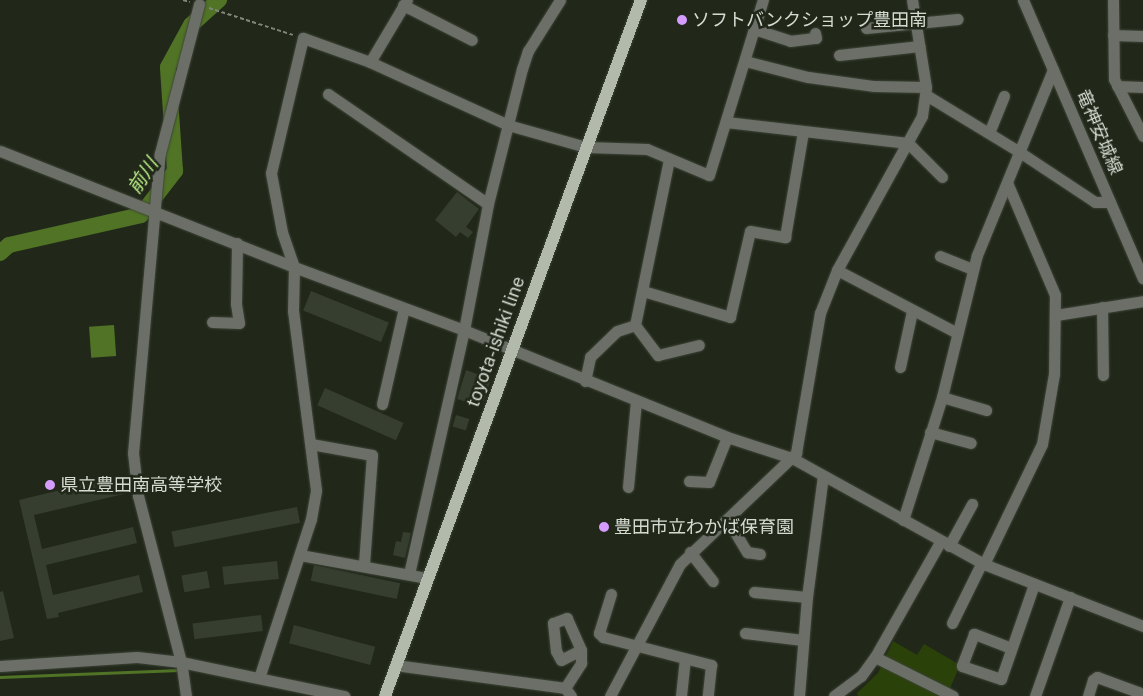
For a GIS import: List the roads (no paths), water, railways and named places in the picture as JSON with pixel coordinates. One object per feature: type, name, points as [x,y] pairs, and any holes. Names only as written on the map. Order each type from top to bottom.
[{"type":"main road","name":"toyota-ishiki line","points":[[385,696],[426,578],[641,0]]},
{"type":"street","points":[[409,574],[464,330],[488,204],[508,125],[528,51],[560,0]]},
{"type":"street","points":[[259,678],[300,555],[315,503],[311,444],[292,311],[294,267],[282,232],[271,173],[302,38],[370,62],[508,125],[586,147],[647,149],[669,160],[709,175],[763,0]]},
{"type":"street","points":[[610,696],[672,575],[690,552],[796,453],[820,313],[836,270],[922,116],[926,91],[914,23],[912,0]]},
{"type":"street","name":"竜神安城線","points":[[1023,0],[1143,278]]},
{"type":"street","points":[[1113,0],[1111,65],[1117,86],[1143,136]]},
{"type":"street","points":[[370,62],[405,3],[472,40]]},
{"type":"street","points":[[186,696],[181,662],[134,474],[154,211],[163,136],[199,4]]},
{"type":"street","points":[[866,28],[958,19]]},
{"type":"street","points":[[754,29],[790,41],[816,38],[815,33]]},
{"type":"street","points":[[1113,34],[1143,36]]},
{"type":"street","points":[[839,55],[919,46]]},
{"type":"street","points":[[745,61],[808,77],[926,91],[1094,202],[1110,202]]},
{"type":"street","points":[[903,520],[942,396],[972,269],[1008,184],[1018,151],[1053,70]]},
{"type":"street","points":[[1117,86],[1143,87]]},
{"type":"street","points":[[328,94],[488,204]]},
{"type":"street","points":[[989,133],[1004,96]]},
{"type":"street","points":[[726,122],[908,143],[942,176]]},
{"type":"street","points":[[643,291],[730,317],[750,231],[785,237],[803,132]]},
{"type":"street","points":[[0,150],[294,267],[464,330],[585,381],[727,437],[792,458],[944,544],[983,563],[1143,626]]},
{"type":"street","points":[[635,326],[669,160]]},
{"type":"street","points":[[952,623],[1042,444],[1054,374],[1056,315],[1050,277],[1008,184]]},
{"type":"street","points":[[212,322],[239,324],[236,303],[237,243]]},
{"type":"street","points":[[940,256],[972,269]]},
{"type":"street","points":[[836,270],[957,333]]},
{"type":"street","points":[[1056,315],[1143,301]]},
{"type":"street","points":[[382,404],[404,308]]},
{"type":"street","points":[[1102,308],[1103,375]]},
{"type":"street","points":[[900,367],[912,310]]},
{"type":"street","points":[[635,326],[658,355],[699,345]]},
{"type":"street","points":[[585,381],[590,357],[617,331],[635,326]]},
{"type":"street","points":[[942,396],[986,410]]},
{"type":"street","points":[[628,487],[636,401]]},
{"type":"street","points":[[930,432],[971,443]]},
{"type":"street","points":[[689,481],[709,482],[727,437]]},
{"type":"street","points":[[311,444],[372,456],[364,564]]},
{"type":"street","points":[[799,696],[807,597],[823,476]]},
{"type":"street","points":[[834,696],[861,676],[875,657],[944,544],[972,504]]},
{"type":"street","points":[[727,519],[747,552],[760,554]]},
{"type":"street","points":[[690,552],[713,581]]},
{"type":"street","points":[[300,555],[364,564],[426,578]]},
{"type":"street","points":[[1012,648],[974,634],[962,666],[1000,681],[1012,648],[1034,584]]},
{"type":"street","points":[[754,592],[807,597]]},
{"type":"street","points":[[612,594],[599,633],[603,637],[636,647],[711,665],[708,696]]},
{"type":"street","points":[[1035,696],[1070,597]]},
{"type":"street","points":[[745,633],[803,640]]},
{"type":"street","points":[[395,665],[568,692],[581,663],[581,650]]},
{"type":"street","points":[[0,666],[124,656],[181,662],[344,696]]},
{"type":"street","points":[[875,657],[953,696]]},
{"type":"street","points":[[681,696],[685,659]]},
{"type":"street","points":[[1088,696],[1093,680],[1097,677],[1138,692],[1140,696]]},
{"type":"waterway","name":"前川","points":[[0,253],[9,245],[141,215],[175,171],[168,67],[191,25],[219,0]]},
{"type":"waterway","points":[[0,677],[179,670]]},
{"type":"place","name":"ソフトバンクショップ豊田南","points":[[682,20]]},
{"type":"place","name":"県立豊田南高等学校","points":[[50,485]]},
{"type":"place","name":"豊田市立わかば保育園","points":[[604,527]]}]
